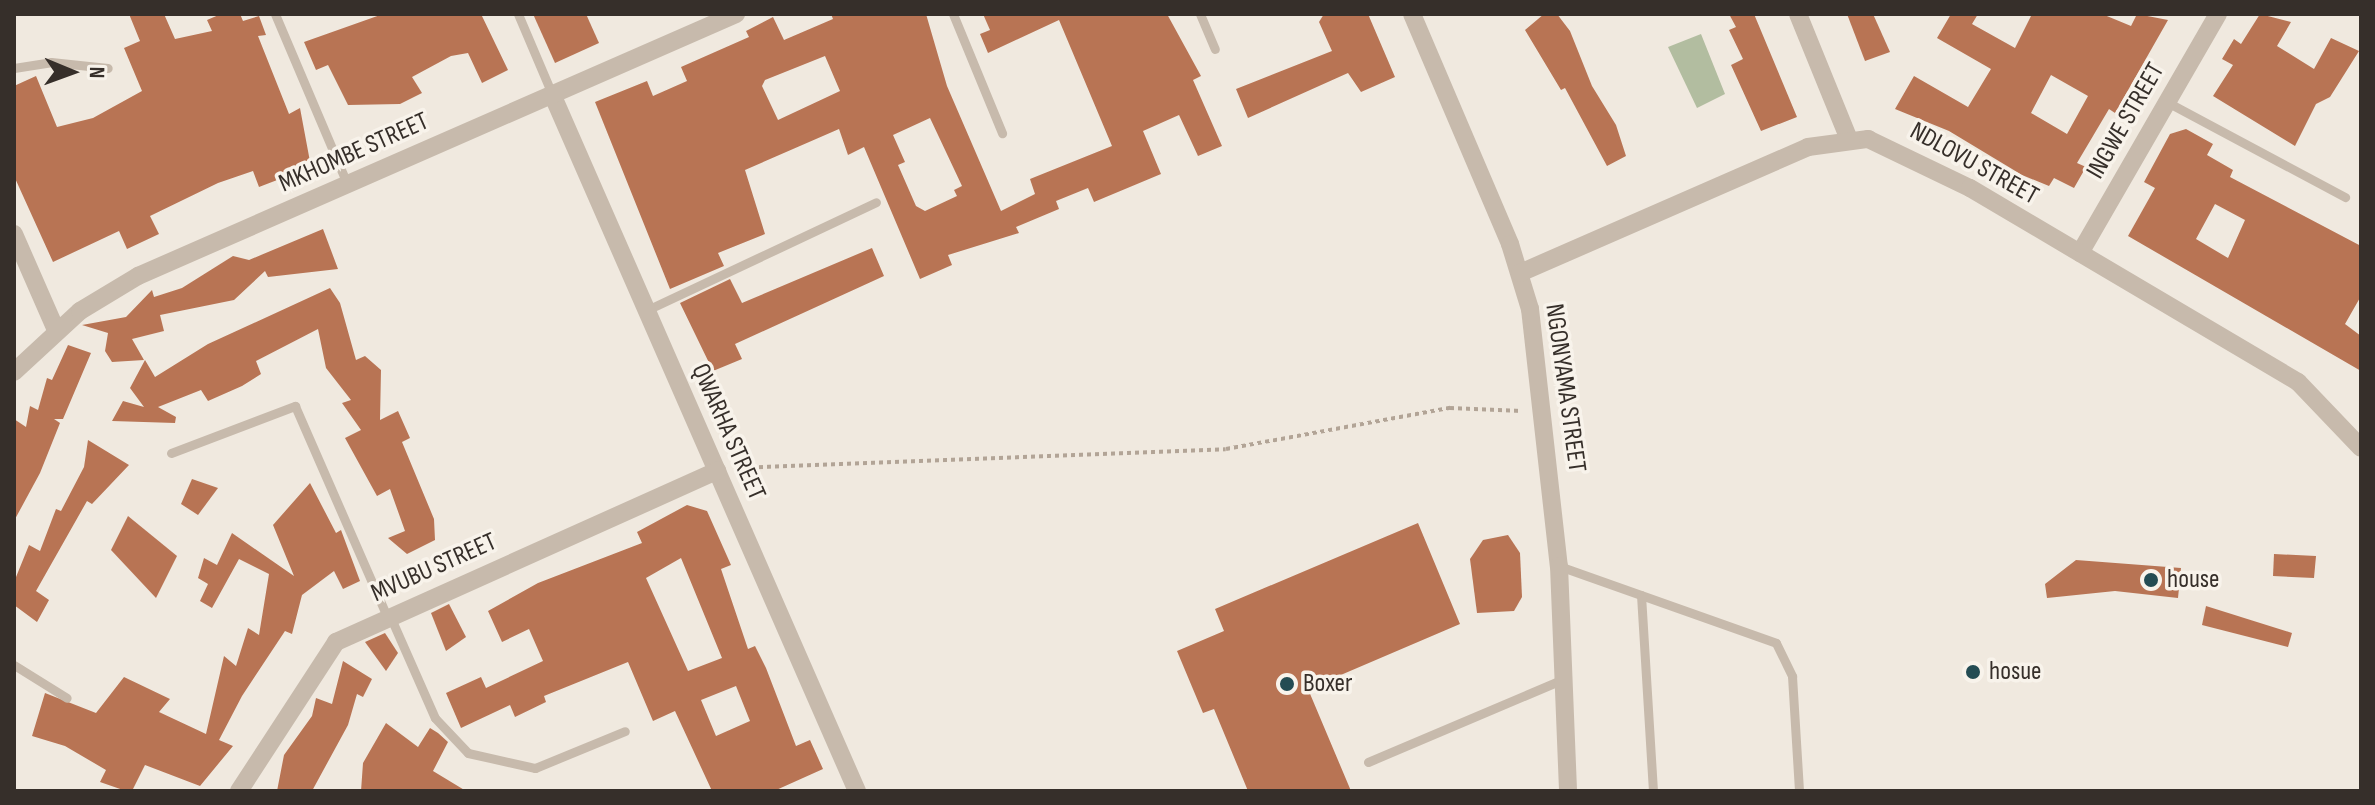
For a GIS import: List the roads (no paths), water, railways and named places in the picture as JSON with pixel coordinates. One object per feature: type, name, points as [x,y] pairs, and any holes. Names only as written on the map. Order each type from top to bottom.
[{"type":"street","name":"MKHOMBE STREET","points":[[14,372],[56,330],[128,281],[736,14]]},
{"type":"street","name":"NGONYAMA STREET","points":[[1412,14],[1520,273],[1545,411],[1566,678],[1568,791]]},
{"type":"street","points":[[1520,273],[1808,147],[1848,137],[1798,14]]},
{"type":"street","name":"INGWE STREET","points":[[2080,253],[2218,14]]},
{"type":"street","name":"QWARHA STREET","points":[[552,94],[857,791]]},
{"type":"street","name":"NDLOVU STREET","points":[[1848,137],[1907,154],[2298,382],[2361,448]]},
{"type":"street","points":[[14,234],[56,330]]},
{"type":"street","name":"MVUBU STREET","points":[[239,791],[325,653],[389,617],[717,471]]},
{"type":"lane","points":[[275,14],[347,184]]},
{"type":"lane","points":[[518,14],[552,94]]},
{"type":"lane","points":[[953,14],[1002,133]]},
{"type":"lane","points":[[1200,14],[1215,49]]},
{"type":"lane","points":[[14,68],[51,62],[108,68]]},
{"type":"lane","points":[[2167,102],[2345,197]]},
{"type":"lane","points":[[647,310],[876,202]]},
{"type":"lane","points":[[171,453],[295,406],[435,718],[468,753],[535,768],[625,731]]},
{"type":"lane","points":[[1559,566],[1776,643],[1787,654],[1799,791]]},
{"type":"lane","points":[[1641,595],[1653,791]]},
{"type":"lane","points":[[14,665],[67,698]]},
{"type":"lane","points":[[1368,762],[1566,678]]},
{"type":"place","name":"house","points":[[2151,580]]},
{"type":"place","name":"hosue","points":[[1973,672]]},
{"type":"place","name":"Boxer","points":[[1287,684]]}]
